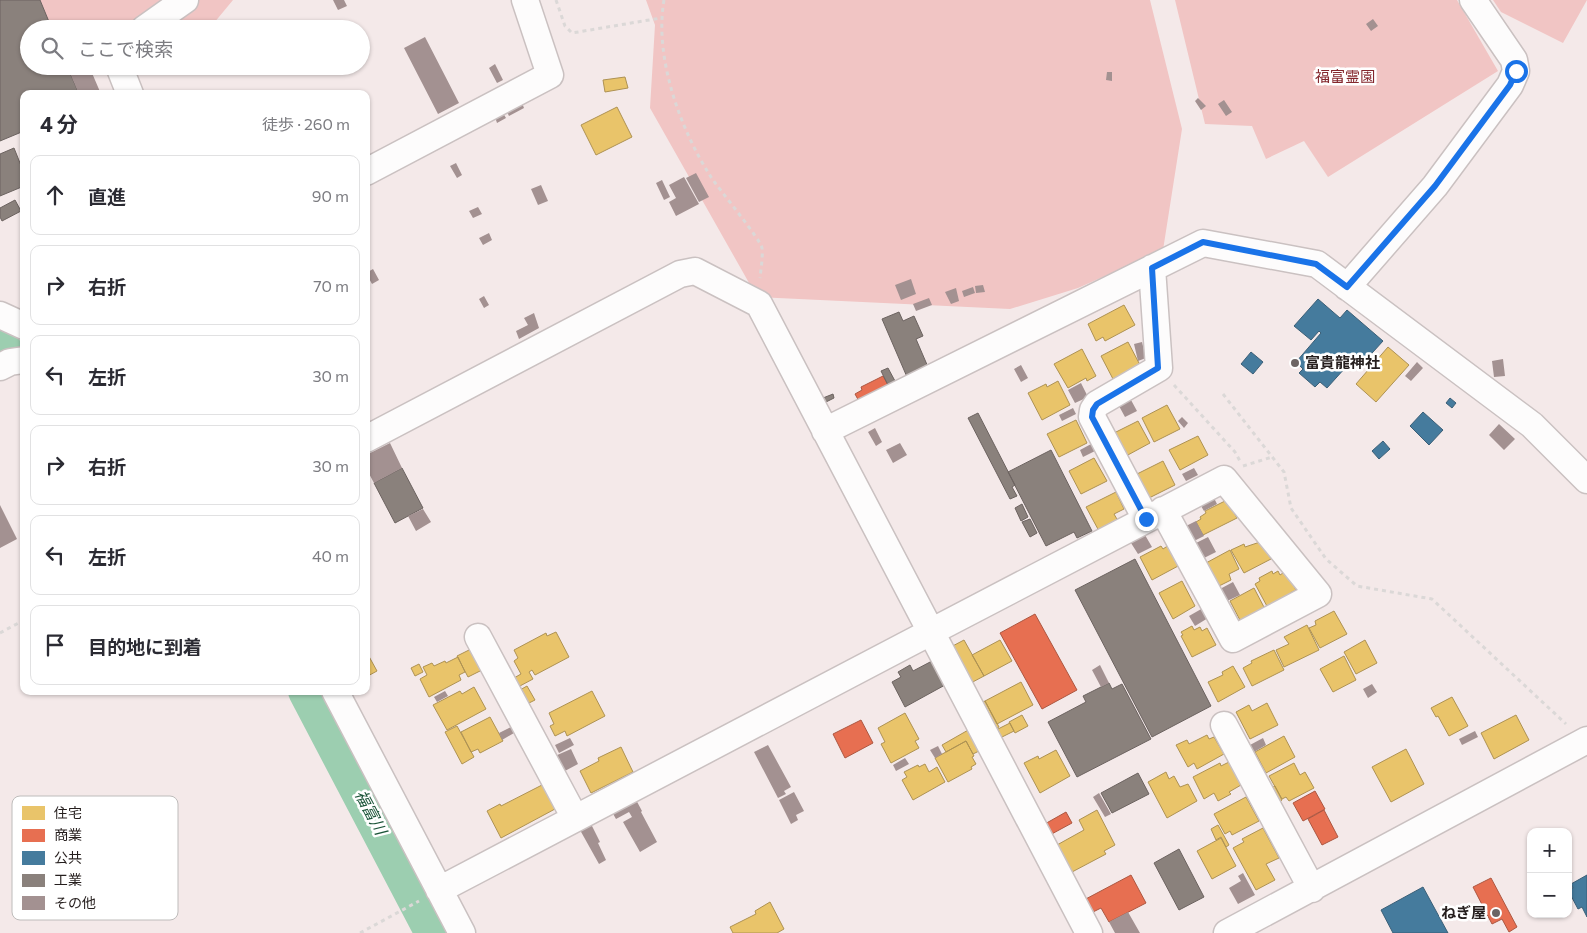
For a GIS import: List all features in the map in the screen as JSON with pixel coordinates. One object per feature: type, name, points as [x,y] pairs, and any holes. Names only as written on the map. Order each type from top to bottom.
[{"type":"street","points":[[157,20],[185,0]]},
{"type":"street","points":[[370,170],[550,75],[525,0]]},
{"type":"street","points":[[1347,287],[1435,186],[1510,85],[1516,71],[1514,60],[1473,0]]},
{"type":"street","points":[[123,75],[128,90]]},
{"type":"street","points":[[825,431],[1203,242],[1316,264],[1532,425],[1587,480]]},
{"type":"street","points":[[439,890],[1154,515],[1233,472],[1318,594],[1233,639],[1154,515],[1092,417],[1093,410],[1097,404],[1158,368],[1152,268]]},
{"type":"street","points":[[370,437],[680,274],[695,271],[759,304],[1089,933]]},
{"type":"street","points":[[0,315],[20,324]]},
{"type":"street","points":[[0,368],[10,362],[20,361]]},
{"type":"street","points":[[478,636],[575,818]]},
{"type":"street","points":[[338,695],[462,933]]},
{"type":"street","points":[[1224,725],[1312,889]]},
{"type":"street","points":[[1227,933],[1586,741]]},
{"type":"path","points":[[556,0],[565,26],[572,33],[661,18]]},
{"type":"path","points":[[664,0],[661,18],[668,79],[686,131],[711,177],[762,246],[759,304]]},
{"type":"path","points":[[1158,368],[1235,452],[1233,472],[1272,457]]},
{"type":"path","points":[[1223,394],[1284,472],[1291,508],[1326,559],[1357,586],[1432,599],[1586,741]]},
{"type":"path","points":[[0,633],[20,622]]},
{"type":"path","points":[[360,933],[406,909]]},
{"type":"green space","points":[[0,0],[233,0],[216,20],[20,20]]},
{"type":"green space","points":[[646,0],[1150,0],[1182,129],[1163,250],[1078,288],[1010,309],[757,297],[650,108],[655,25]]},
{"type":"green space","name":"福富霊園","points":[[1175,0],[1457,0],[1498,71],[1328,177],[1304,141],[1266,159],[1252,126],[1205,124]]},
{"type":"green space","points":[[1493,0],[1587,0],[1563,43],[1501,12]]},
{"type":"building: 住宅","points":[[625,77],[628,88],[605,92],[603,80]]},
{"type":"building: 住宅","points":[[617,107],[632,137],[596,155],[581,125]]},
{"type":"building: 住宅","points":[[1124,305],[1135,325],[1105,341],[1103,337],[1096,341],[1088,324]]},
{"type":"building: 住宅","points":[[1128,342],[1140,365],[1113,379],[1101,356]]},
{"type":"building: 住宅","points":[[1388,347],[1409,365],[1376,402],[1356,384]]},
{"type":"building: 住宅","points":[[1082,349],[1096,376],[1087,381],[1086,378],[1068,388],[1054,364]]},
{"type":"building: 住宅","points":[[1058,381],[1070,405],[1042,420],[1028,393],[1046,384],[1047,387]]},
{"type":"building: 住宅","points":[[1167,405],[1180,429],[1154,442],[1142,418]]},
{"type":"building: 住宅","points":[[1076,420],[1087,443],[1059,457],[1047,434]]},
{"type":"building: 住宅","points":[[1138,421],[1150,443],[1126,456],[1114,433]]},
{"type":"building: 住宅","points":[[1198,436],[1208,455],[1180,470],[1169,450]]},
{"type":"building: 住宅","points":[[1094,458],[1107,481],[1081,494],[1069,471]]},
{"type":"building: 住宅","points":[[1163,461],[1175,485],[1149,498],[1137,474]]},
{"type":"building: 住宅","points":[[1116,492],[1124,509],[1114,514],[1118,521],[1099,531],[1086,507]]},
{"type":"building: 住宅","points":[[1227,500],[1237,518],[1203,535],[1196,522],[1206,513],[1205,511]]},
{"type":"building: 住宅","points":[[1260,542],[1263,543],[1271,559],[1244,573],[1231,550],[1244,544],[1245,547]]},
{"type":"building: 住宅","points":[[1169,545],[1180,565],[1152,580],[1140,557],[1161,546],[1163,549]]},
{"type":"building: 住宅","points":[[1230,550],[1239,569],[1229,574],[1231,580],[1217,587],[1206,563]]},
{"type":"building: 住宅","points":[[1272,571],[1273,574],[1278,571],[1280,575],[1286,571],[1296,590],[1290,593],[1291,596],[1268,608],[1255,584],[1260,581],[1259,578]]},
{"type":"building: 住宅","points":[[1182,581],[1195,606],[1173,619],[1159,593]]},
{"type":"building: 住宅","points":[[1254,588],[1266,611],[1242,624],[1230,601]]},
{"type":"building: 住宅","points":[[1334,611],[1347,634],[1320,648],[1309,628],[1316,625],[1315,621]]},
{"type":"building: 住宅","points":[[1307,625],[1319,650],[1284,667],[1276,650],[1289,644],[1284,637]]},
{"type":"building: 住宅","points":[[1192,626],[1194,630],[1200,627],[1202,631],[1207,628],[1216,645],[1192,657],[1181,636],[1183,635],[1181,632]]},
{"type":"building: 住宅","points":[[556,632],[569,657],[535,675],[532,670],[529,672],[533,679],[518,687],[514,678],[521,674],[514,661],[518,658],[514,650],[546,633],[547,636]]},
{"type":"building: 住宅","points":[[964,640],[984,676],[967,685],[947,649]]},
{"type":"building: 住宅","points":[[1000,640],[1012,661],[984,676],[972,655]]},
{"type":"building: 住宅","points":[[1365,640],[1377,663],[1356,674],[1344,652]]},
{"type":"building: 住宅","points":[[473,648],[484,669],[468,677],[457,656]]},
{"type":"building: 住宅","points":[[1274,650],[1284,670],[1252,686],[1243,668],[1252,663],[1251,661]]},
{"type":"building: 住宅","points":[[1344,656],[1356,680],[1333,692],[1320,669]]},
{"type":"building: 住宅","points":[[458,657],[465,672],[459,675],[461,680],[429,697],[420,679],[427,675],[423,667],[432,663],[434,666],[445,661],[446,663]]},
{"type":"building: 住宅","points":[[370,658],[377,671],[370,675]]},
{"type":"building: 住宅","points":[[419,664],[423,672],[415,676],[411,668]]},
{"type":"building: 住宅","points":[[1233,666],[1245,687],[1218,702],[1208,682],[1223,675],[1222,672]]},
{"type":"building: 住宅","points":[[1021,682],[1033,705],[997,724],[985,701]]},
{"type":"building: 住宅","points":[[527,686],[535,700],[527,704],[520,690]]},
{"type":"building: 住宅","points":[[474,687],[486,709],[447,730],[433,705],[460,691],[462,694]]},
{"type":"building: 住宅","points":[[592,691],[605,716],[567,736],[565,731],[555,736],[550,726],[554,724],[549,713]]},
{"type":"building: 住宅","points":[[1452,697],[1468,726],[1449,736],[1438,716],[1436,717],[1431,708]]},
{"type":"building: 住宅","points":[[985,701],[999,727],[993,730],[979,704]]},
{"type":"building: 住宅","points":[[1267,703],[1278,725],[1250,739],[1236,712],[1249,705],[1252,711]]},
{"type":"building: 住宅","points":[[905,713],[919,739],[915,741],[919,748],[891,763],[881,744],[885,742],[878,728]]},
{"type":"building: 住宅","points":[[1022,715],[1028,726],[1015,733],[1009,722]]},
{"type":"building: 住宅","points":[[1516,715],[1529,740],[1494,759],[1481,733]]},
{"type":"building: 住宅","points":[[490,717],[503,741],[480,753],[478,749],[471,752],[461,732]]},
{"type":"building: 住宅","points":[[1010,723],[1014,731],[998,739],[994,731]]},
{"type":"building: 住宅","points":[[457,726],[474,757],[462,764],[445,732]]},
{"type":"building: 住宅","points":[[970,729],[981,750],[973,754],[966,741],[946,752],[942,745]]},
{"type":"building: 住宅","points":[[1207,735],[1209,739],[1214,737],[1224,754],[1197,769],[1194,763],[1188,767],[1176,745],[1187,740],[1189,744]]},
{"type":"building: 住宅","points":[[1284,736],[1295,757],[1266,773],[1255,752]]},
{"type":"building: 住宅","points":[[966,741],[976,764],[971,767],[972,769],[948,782],[935,758]]},
{"type":"building: 住宅","points":[[621,747],[633,772],[591,793],[580,771],[599,761],[598,758]]},
{"type":"building: 住宅","points":[[1406,749],[1424,784],[1391,802],[1372,767]]},
{"type":"building: 住宅","points":[[1056,750],[1070,776],[1040,793],[1024,763],[1038,756],[1039,759]]},
{"type":"building: 住宅","points":[[1229,762],[1241,785],[1229,792],[1231,794],[1218,801],[1214,793],[1204,799],[1193,777],[1220,763],[1221,766]]},
{"type":"building: 住宅","points":[[1294,763],[1300,775],[1305,772],[1314,788],[1289,801],[1286,797],[1282,799],[1269,776]]},
{"type":"building: 住宅","points":[[925,764],[929,772],[937,767],[945,782],[913,800],[902,780],[907,777],[904,772],[918,765],[919,767]]},
{"type":"building: 住宅","points":[[1166,772],[1169,779],[1174,776],[1180,787],[1188,784],[1197,801],[1167,818],[1148,782]]},
{"type":"building: 住宅","points":[[542,785],[555,809],[501,838],[487,811]]},
{"type":"building: 住宅","points":[[1275,786],[1282,800],[1279,802],[1271,788]]},
{"type":"building: 住宅","points":[[1246,797],[1259,821],[1232,835],[1230,831],[1225,834],[1214,814]]},
{"type":"building: 住宅","points":[[1097,810],[1115,845],[1104,851],[1106,854],[1072,872],[1057,845],[1084,830],[1079,820]]},
{"type":"building: 住宅","points":[[1218,825],[1229,845],[1226,847],[1221,837],[1216,840],[1211,829]]},
{"type":"building: 住宅","points":[[1263,828],[1279,858],[1266,864],[1275,880],[1256,890],[1233,848],[1244,842],[1242,839]]},
{"type":"building: 住宅","points":[[1221,838],[1236,866],[1212,879],[1197,851]]},
{"type":"building: 住宅","points":[[770,902],[784,929],[777,933],[733,933],[730,927],[756,914],[755,911]]},
{"type":"building: 商業","points":[[883,376],[891,390],[861,405],[855,394],[862,390],[861,387]]},
{"type":"building: 商業","points":[[1035,614],[1077,690],[1042,709],[1000,633]]},
{"type":"building: 商業","points":[[861,720],[873,743],[845,758],[833,734]]},
{"type":"building: 商業","points":[[1315,791],[1325,809],[1303,821],[1293,803]]},
{"type":"building: 商業","points":[[1324,810],[1338,837],[1322,845],[1308,819]]},
{"type":"building: 商業","points":[[1066,812],[1072,823],[1048,836],[1043,825]]},
{"type":"building: 商業","points":[[1131,875],[1146,903],[1109,922],[1101,908],[1089,914],[1082,901]]},
{"type":"building: 商業","points":[[1491,878],[1517,927],[1509,932],[1502,919],[1492,924],[1473,887]]},
{"type":"building: 公共","points":[[1318,299],[1340,318],[1347,310],[1383,341],[1363,363],[1355,357],[1327,388],[1320,382],[1315,387],[1299,373],[1303,369],[1296,362],[1321,333],[1319,331],[1311,340],[1294,326]]},
{"type":"building: 公共","points":[[1251,352],[1263,362],[1253,374],[1241,364]]},
{"type":"building: 公共","points":[[1450,398],[1456,403],[1452,408],[1446,403]]},
{"type":"building: 公共","points":[[1423,412],[1443,430],[1429,445],[1410,426]]},
{"type":"building: 公共","points":[[1383,441],[1390,449],[1379,459],[1372,451]]},
{"type":"building: 公共","points":[[1587,875],[1587,917],[1582,907],[1578,909],[1572,898],[1572,883]]},
{"type":"building: 公共","points":[[1423,887],[1448,933],[1393,933],[1381,910]]},
{"type":"building: 工業","points":[[0,0],[40,0],[48,20],[20,20],[20,75],[71,75],[77,90],[20,90],[20,133],[0,141]]},
{"type":"building: 工業","points":[[14,148],[20,163],[20,188],[0,196],[0,154]]},
{"type":"building: 工業","points":[[15,200],[20,212],[2,221],[0,208]]},
{"type":"building: 工業","points":[[899,312],[903,321],[914,316],[923,336],[916,339],[928,367],[907,377],[882,319]]},
{"type":"building: 工業","points":[[888,368],[895,381],[888,385],[881,371]]},
{"type":"building: 工業","points":[[833,394],[834,398],[820,405],[818,400]]},
{"type":"building: 工業","points":[[978,413],[1015,485],[1012,487],[1017,496],[1010,499],[968,418]]},
{"type":"building: 工業","points":[[1051,450],[1092,531],[1077,538],[1074,532],[1046,546],[1008,472]]},
{"type":"building: 工業","points":[[402,468],[423,508],[395,523],[374,483]]},
{"type":"building: 工業","points":[[1022,504],[1028,517],[1021,521],[1015,508]]},
{"type":"building: 工業","points":[[1030,519],[1037,533],[1030,537],[1022,522]]},
{"type":"building: 工業","points":[[1135,559],[1211,706],[1152,737],[1075,590]]},
{"type":"building: 工業","points":[[932,661],[945,685],[905,707],[892,682],[901,677],[898,672],[910,665],[913,671]]},
{"type":"building: 工業","points":[[1109,683],[1112,689],[1122,684],[1151,739],[1077,777],[1048,722],[1086,702],[1083,696]]},
{"type":"building: 工業","points":[[1138,773],[1149,794],[1112,813],[1101,793]]},
{"type":"building: 工業","points":[[1179,849],[1204,897],[1179,910],[1154,863]]},
{"type":"building: その他","points":[[333,0],[344,0],[347,6],[338,10]]},
{"type":"building: その他","points":[[1373,19],[1378,26],[1371,31],[1366,24]]},
{"type":"building: その他","points":[[425,37],[459,103],[438,114],[404,48]]},
{"type":"building: その他","points":[[495,64],[503,80],[497,83],[489,68]]},
{"type":"building: その他","points":[[1107,72],[1112,72],[1112,81],[1106,80]]},
{"type":"building: その他","points":[[71,75],[93,75],[99,90],[77,90]]},
{"type":"building: その他","points":[[1198,98],[1206,106],[1201,110],[1195,101]]},
{"type":"building: その他","points":[[1224,100],[1232,112],[1226,116],[1218,104]]},
{"type":"building: その他","points":[[522,103],[524,108],[509,116],[507,112]]},
{"type":"building: その他","points":[[503,113],[506,118],[497,123],[495,117]]},
{"type":"building: その他","points":[[456,163],[462,175],[457,178],[450,166]]},
{"type":"building: その他","points":[[696,173],[709,197],[699,202],[686,178]]},
{"type":"building: その他","points":[[684,177],[699,204],[676,216],[669,202],[676,198],[669,185]]},
{"type":"building: その他","points":[[662,180],[670,197],[664,200],[656,183]]},
{"type":"building: その他","points":[[541,185],[548,201],[538,205],[531,189]]},
{"type":"building: その他","points":[[478,207],[482,214],[473,218],[469,211]]},
{"type":"building: その他","points":[[489,233],[492,240],[483,245],[479,238]]},
{"type":"building: その他","points":[[373,269],[379,280],[372,284],[370,280],[370,271]]},
{"type":"building: その他","points":[[911,279],[916,294],[901,300],[895,285]]},
{"type":"building: その他","points":[[983,285],[985,292],[976,293],[975,286]]},
{"type":"building: その他","points":[[973,287],[975,293],[964,297],[962,291]]},
{"type":"building: その他","points":[[956,288],[959,301],[951,304],[945,292]]},
{"type":"building: その他","points":[[484,296],[489,305],[484,308],[479,299]]},
{"type":"building: その他","points":[[929,298],[932,305],[916,311],[913,304]]},
{"type":"building: その他","points":[[534,313],[539,328],[519,339],[516,331],[528,325],[524,318]]},
{"type":"building: その他","points":[[1142,342],[1146,358],[1138,361],[1134,344]]},
{"type":"building: その他","points":[[1503,359],[1505,376],[1494,377],[1492,361]]},
{"type":"building: その他","points":[[1417,362],[1423,368],[1411,381],[1405,376]]},
{"type":"building: その他","points":[[1021,365],[1028,378],[1021,382],[1014,369]]},
{"type":"building: その他","points":[[1081,383],[1088,397],[1075,403],[1068,390]]},
{"type":"building: その他","points":[[1131,400],[1137,411],[1125,417],[1119,406]]},
{"type":"building: その他","points":[[1073,408],[1076,414],[1062,421],[1059,415]]},
{"type":"building: その他","points":[[1182,417],[1188,423],[1184,428],[1178,421]]},
{"type":"building: その他","points":[[1499,424],[1515,439],[1504,450],[1489,435]]},
{"type":"building: その他","points":[[875,428],[882,442],[876,446],[868,432]]},
{"type":"building: その他","points":[[390,443],[402,468],[374,483],[370,476],[370,453]]},
{"type":"building: その他","points":[[900,443],[907,455],[893,463],[886,450]]},
{"type":"building: その他","points":[[1093,443],[1097,450],[1083,457],[1080,450]]},
{"type":"building: その他","points":[[1194,468],[1198,475],[1186,481],[1182,474]]},
{"type":"building: その他","points":[[1214,498],[1217,504],[1204,511],[1201,506]]},
{"type":"building: その他","points":[[0,505],[17,539],[0,548]]},
{"type":"building: その他","points":[[423,509],[431,522],[416,531],[408,516]]},
{"type":"building: その他","points":[[1196,521],[1204,536],[1192,542],[1184,527]]},
{"type":"building: その他","points":[[1145,535],[1152,547],[1138,554],[1131,543]]},
{"type":"building: その他","points":[[1208,537],[1216,552],[1202,559],[1194,544]]},
{"type":"building: その他","points":[[1233,582],[1240,595],[1227,601],[1220,589]]},
{"type":"building: その他","points":[[1203,608],[1208,618],[1195,626],[1189,616]]},
{"type":"building: その他","points":[[1100,665],[1109,683],[1101,687],[1092,670]]},
{"type":"building: その他","points":[[1372,684],[1377,692],[1368,698],[1363,689]]},
{"type":"building: その他","points":[[445,691],[448,696],[437,702],[434,697]]},
{"type":"building: その他","points":[[511,727],[514,733],[502,740],[499,733]]},
{"type":"building: その他","points":[[1475,731],[1478,737],[1462,745],[1459,739]]},
{"type":"building: その他","points":[[570,738],[574,745],[559,753],[555,745]]},
{"type":"building: その他","points":[[1263,738],[1266,745],[1254,752],[1250,745]]},
{"type":"building: その他","points":[[768,745],[791,787],[784,791],[786,794],[778,798],[754,752]]},
{"type":"building: その他","points":[[938,746],[942,754],[935,758],[930,750]]},
{"type":"building: その他","points":[[571,749],[578,764],[563,772],[555,756]]},
{"type":"building: その他","points":[[905,758],[909,764],[896,771],[893,765]]},
{"type":"building: その他","points":[[794,792],[804,811],[796,815],[798,820],[791,824],[779,800]]},
{"type":"building: その他","points":[[1099,793],[1111,814],[1105,817],[1093,797]]},
{"type":"building: その他","points":[[635,798],[657,842],[640,852],[623,822],[632,817],[629,812],[616,819],[612,812]]},
{"type":"building: その他","points":[[591,824],[606,860],[599,864],[580,830]]},
{"type":"building: その他","points":[[1243,873],[1255,895],[1238,904],[1229,888],[1241,881],[1238,876]]},
{"type":"building: その他","points":[[1128,912],[1140,933],[1115,933],[1109,922]]},
{"type":"waterway","name":"福富川","points":[[309,695],[434,933]]},
{"type":"place","name":"富貴龍神社","points":[[1295,363]]},
{"type":"place","name":"ねぎ屋","points":[[1496,913]]},
{"type":"route","points":[[1146,519],[1092,417],[1093,410],[1097,404],[1158,368],[1152,268],[1203,242],[1316,264],[1347,287],[1435,186],[1510,85],[1516,71]]}]
